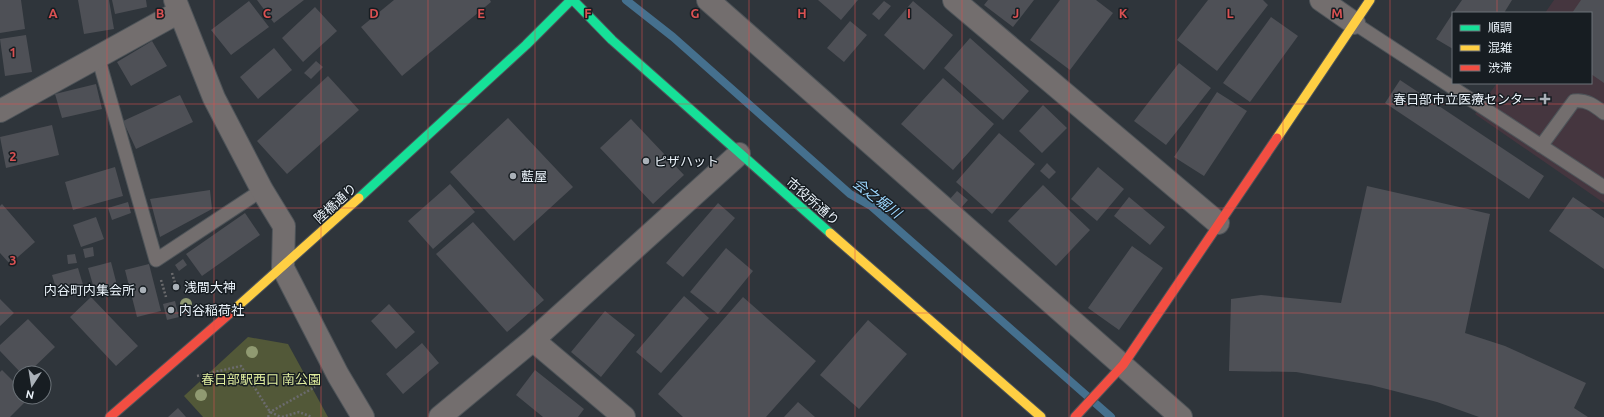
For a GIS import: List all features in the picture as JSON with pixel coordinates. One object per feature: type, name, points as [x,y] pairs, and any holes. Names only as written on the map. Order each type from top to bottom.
[{"type":"street","name":"市役所通り","points":[[572,0],[612,40],[739,154],[1041,417]]},
{"type":"street","name":"陸橋通り","points":[[110,417],[283,268],[526,45],[572,0]]},
{"type":"street","points":[[708,0],[1116,373],[1181,417]]},
{"type":"street","points":[[954,0],[1218,223]]},
{"type":"street","points":[[1322,0],[1354,23]]},
{"type":"street","points":[[1076,416],[1116,373],[1370,0]]},
{"type":"street","points":[[0,111],[98,57],[177,6],[214,98],[262,190],[284,226],[283,268],[338,375],[363,417]]},
{"type":"street","points":[[440,417],[533,340],[739,154]]},
{"type":"street","points":[[533,340],[624,417]]},
{"type":"lane","points":[[1354,23],[1604,187]]},
{"type":"lane","points":[[98,57],[156,260],[262,190]]},
{"type":"lane","points":[[1542,146],[1574,101],[1580,100],[1586,102],[1604,113]]},
{"type":"path","points":[[174,277],[175,283]]},
{"type":"path","points":[[241,366],[270,412],[281,417],[299,412],[312,417]]},
{"type":"path","points":[[268,417],[270,412],[320,384]]},
{"type":"shaded area","name":"春日部市立医療センター","points":[[1554,0],[1604,0],[1604,203],[1475,114],[1496,84],[1592,84],[1592,12],[1546,12]]},
{"type":"green space","name":"春日部駅西口 南公園","points":[[248,337],[288,344],[328,417],[203,417],[184,396]]},
{"type":"building","points":[[0,0],[21,0],[25,29],[0,33]]},
{"type":"building","points":[[78,0],[109,0],[114,29],[84,34]]},
{"type":"building","points":[[112,0],[146,0],[147,7],[115,14]]},
{"type":"building","points":[[257,0],[304,0],[274,23]]},
{"type":"building","points":[[394,0],[490,0],[491,2],[402,76],[361,27]]},
{"type":"building","points":[[818,0],[858,0],[841,20]]},
{"type":"building","points":[[988,0],[1034,0],[1013,27],[984,5]]},
{"type":"building","points":[[1060,0],[1096,0],[1113,13],[1070,70],[1030,40]]},
{"type":"building","points":[[1208,0],[1263,0],[1268,5],[1217,71],[1177,40]]},
{"type":"building","points":[[1462,0],[1512,0],[1505,12],[1454,12]]},
{"type":"building","points":[[1581,0],[1604,0],[1604,83],[1592,75],[1592,12],[1573,12]]},
{"type":"building","points":[[249,1],[269,27],[231,55],[211,30]]},
{"type":"building","points":[[884,1],[891,6],[879,20],[872,14]]},
{"type":"building","points":[[913,1],[953,35],[924,70],[884,35]]},
{"type":"building","points":[[315,7],[337,31],[303,62],[282,38]]},
{"type":"building","points":[[1452,15],[1452,48],[1436,39]]},
{"type":"building","points":[[1271,17],[1298,36],[1250,102],[1223,83]]},
{"type":"building","points":[[850,21],[867,35],[844,62],[827,48]]},
{"type":"building","points":[[26,35],[32,72],[5,76],[0,39]]},
{"type":"building","points":[[970,38],[1029,91],[1003,120],[944,68]]},
{"type":"building","points":[[152,41],[167,66],[131,86],[117,62]]},
{"type":"building","points":[[274,48],[292,70],[258,99],[240,77]]},
{"type":"building","points":[[316,61],[323,67],[311,79],[304,73]]},
{"type":"building","points":[[1179,63],[1211,88],[1166,145],[1134,121]]},
{"type":"building","points":[[328,76],[359,110],[287,174],[257,141]]},
{"type":"building","points":[[943,78],[994,124],[953,170],[901,124]]},
{"type":"building","points":[[1400,80],[1544,176],[1529,199],[1385,103]]},
{"type":"building","points":[[96,84],[102,109],[62,118],[55,94]]},
{"type":"building","points":[[1217,92],[1247,111],[1204,176],[1174,157]]},
{"type":"building","points":[[180,95],[193,122],[136,149],[123,121]]},
{"type":"building","points":[[1043,105],[1067,128],[1042,153],[1019,131]]},
{"type":"building","points":[[508,118],[573,187],[514,241],[450,172]]},
{"type":"building","points":[[631,119],[684,175],[653,204],[600,148]]},
{"type":"building","points":[[52,125],[59,155],[6,168],[0,137]]},
{"type":"building","points":[[999,133],[1035,164],[992,214],[956,182]]},
{"type":"building","points":[[1047,163],[1056,172],[1049,179],[1040,171]]},
{"type":"building","points":[[115,167],[123,196],[73,210],[65,182]]},
{"type":"building","points":[[1098,167],[1124,189],[1097,221],[1071,199]]},
{"type":"building","points":[[450,184],[475,212],[433,249],[408,221]]},
{"type":"building","points":[[1043,185],[1090,230],[1056,266],[1008,221]]},
{"type":"building","points":[[1367,186],[1490,214],[1465,333],[1505,346],[1586,383],[1574,408],[1588,417],[1479,417],[1437,402],[1371,385],[1296,372],[1229,371],[1231,299],[1261,295],[1341,303]]},
{"type":"building","points":[[210,190],[212,209],[160,237],[150,199]]},
{"type":"building","points":[[957,191],[968,200],[960,209],[949,200]]},
{"type":"building","points":[[1129,197],[1165,227],[1150,245],[1114,216]]},
{"type":"building","points":[[1573,197],[1604,218],[1604,269],[1549,231]]},
{"type":"building","points":[[128,202],[131,213],[112,220],[108,208]]},
{"type":"building","points":[[718,203],[735,218],[683,277],[666,263]]},
{"type":"building","points":[[2,204],[35,242],[10,264],[0,253],[0,206]]},
{"type":"building","points":[[245,213],[260,235],[202,276],[186,254]]},
{"type":"building","points":[[96,217],[104,239],[81,247],[73,225]]},
{"type":"building","points":[[473,222],[544,300],[507,332],[436,254]]},
{"type":"building","points":[[1132,246],[1163,268],[1119,330],[1088,308]]},
{"type":"building","points":[[93,247],[94,256],[85,258],[83,249]]},
{"type":"building","points":[[726,248],[753,271],[718,314],[690,292]]},
{"type":"building","points":[[75,254],[77,263],[68,264],[67,255]]},
{"type":"building","points":[[183,259],[187,265],[179,271],[175,265]]},
{"type":"building","points":[[111,262],[118,289],[96,295],[88,268]]},
{"type":"building","points":[[149,264],[161,311],[137,317],[125,270]]},
{"type":"building","points":[[78,268],[84,288],[58,295],[52,275]]},
{"type":"building","points":[[684,296],[709,318],[661,373],[636,352]]},
{"type":"building","points":[[91,297],[138,346],[116,366],[70,317]]},
{"type":"building","points":[[743,297],[816,361],[766,417],[683,417],[658,394]]},
{"type":"building","points":[[0,299],[14,313],[0,326]]},
{"type":"building","name":"内谷稲荷社","points":[[175,301],[179,317],[167,320],[163,304]]},
{"type":"building","points":[[389,304],[415,332],[396,349],[371,321]]},
{"type":"building","points":[[605,311],[635,335],[601,377],[571,352]]},
{"type":"building","points":[[28,319],[55,347],[36,365],[13,365],[0,351],[0,345]]},
{"type":"building","points":[[868,320],[907,354],[859,409],[820,375]]},
{"type":"building","points":[[422,343],[439,363],[403,394],[386,374]]},
{"type":"building","points":[[2,370],[12,380],[12,405],[22,405],[10,417],[0,417],[0,372]]},
{"type":"building","points":[[535,370],[584,409],[578,417],[543,417],[516,395]]},
{"type":"building","points":[[798,402],[815,417],[784,417]]},
{"type":"building","points":[[178,408],[186,417],[168,417]]},
{"type":"waterway","name":"会之堀川","points":[[626,0],[673,37],[850,194],[871,206],[1111,417]]},
{"type":"traffic: fast","points":[[359,198],[526,45],[571,0]]},
{"type":"traffic: fast","points":[[573,0],[612,40],[830,233]]},
{"type":"traffic: slow","points":[[1277,138],[1370,0]]},
{"type":"traffic: slow","points":[[229,314],[359,198]]},
{"type":"traffic: slow","points":[[830,233],[1041,417]]},
{"type":"traffic: jam","points":[[1075,417],[1123,365],[1277,138]]},
{"type":"traffic: jam","points":[[110,417],[229,314]]},
{"type":"place","name":"春日部市立医療センター","points":[[1545,99]]},
{"type":"place","name":"ピザハット","points":[[646,161]]},
{"type":"place","name":"藍屋","points":[[513,176]]},
{"type":"place","name":"浅間大神","points":[[176,287]]},
{"type":"place","name":"内谷町内集会所","points":[[143,290]]},
{"type":"place","name":"内谷稲荷社","points":[[171,310]]}]
